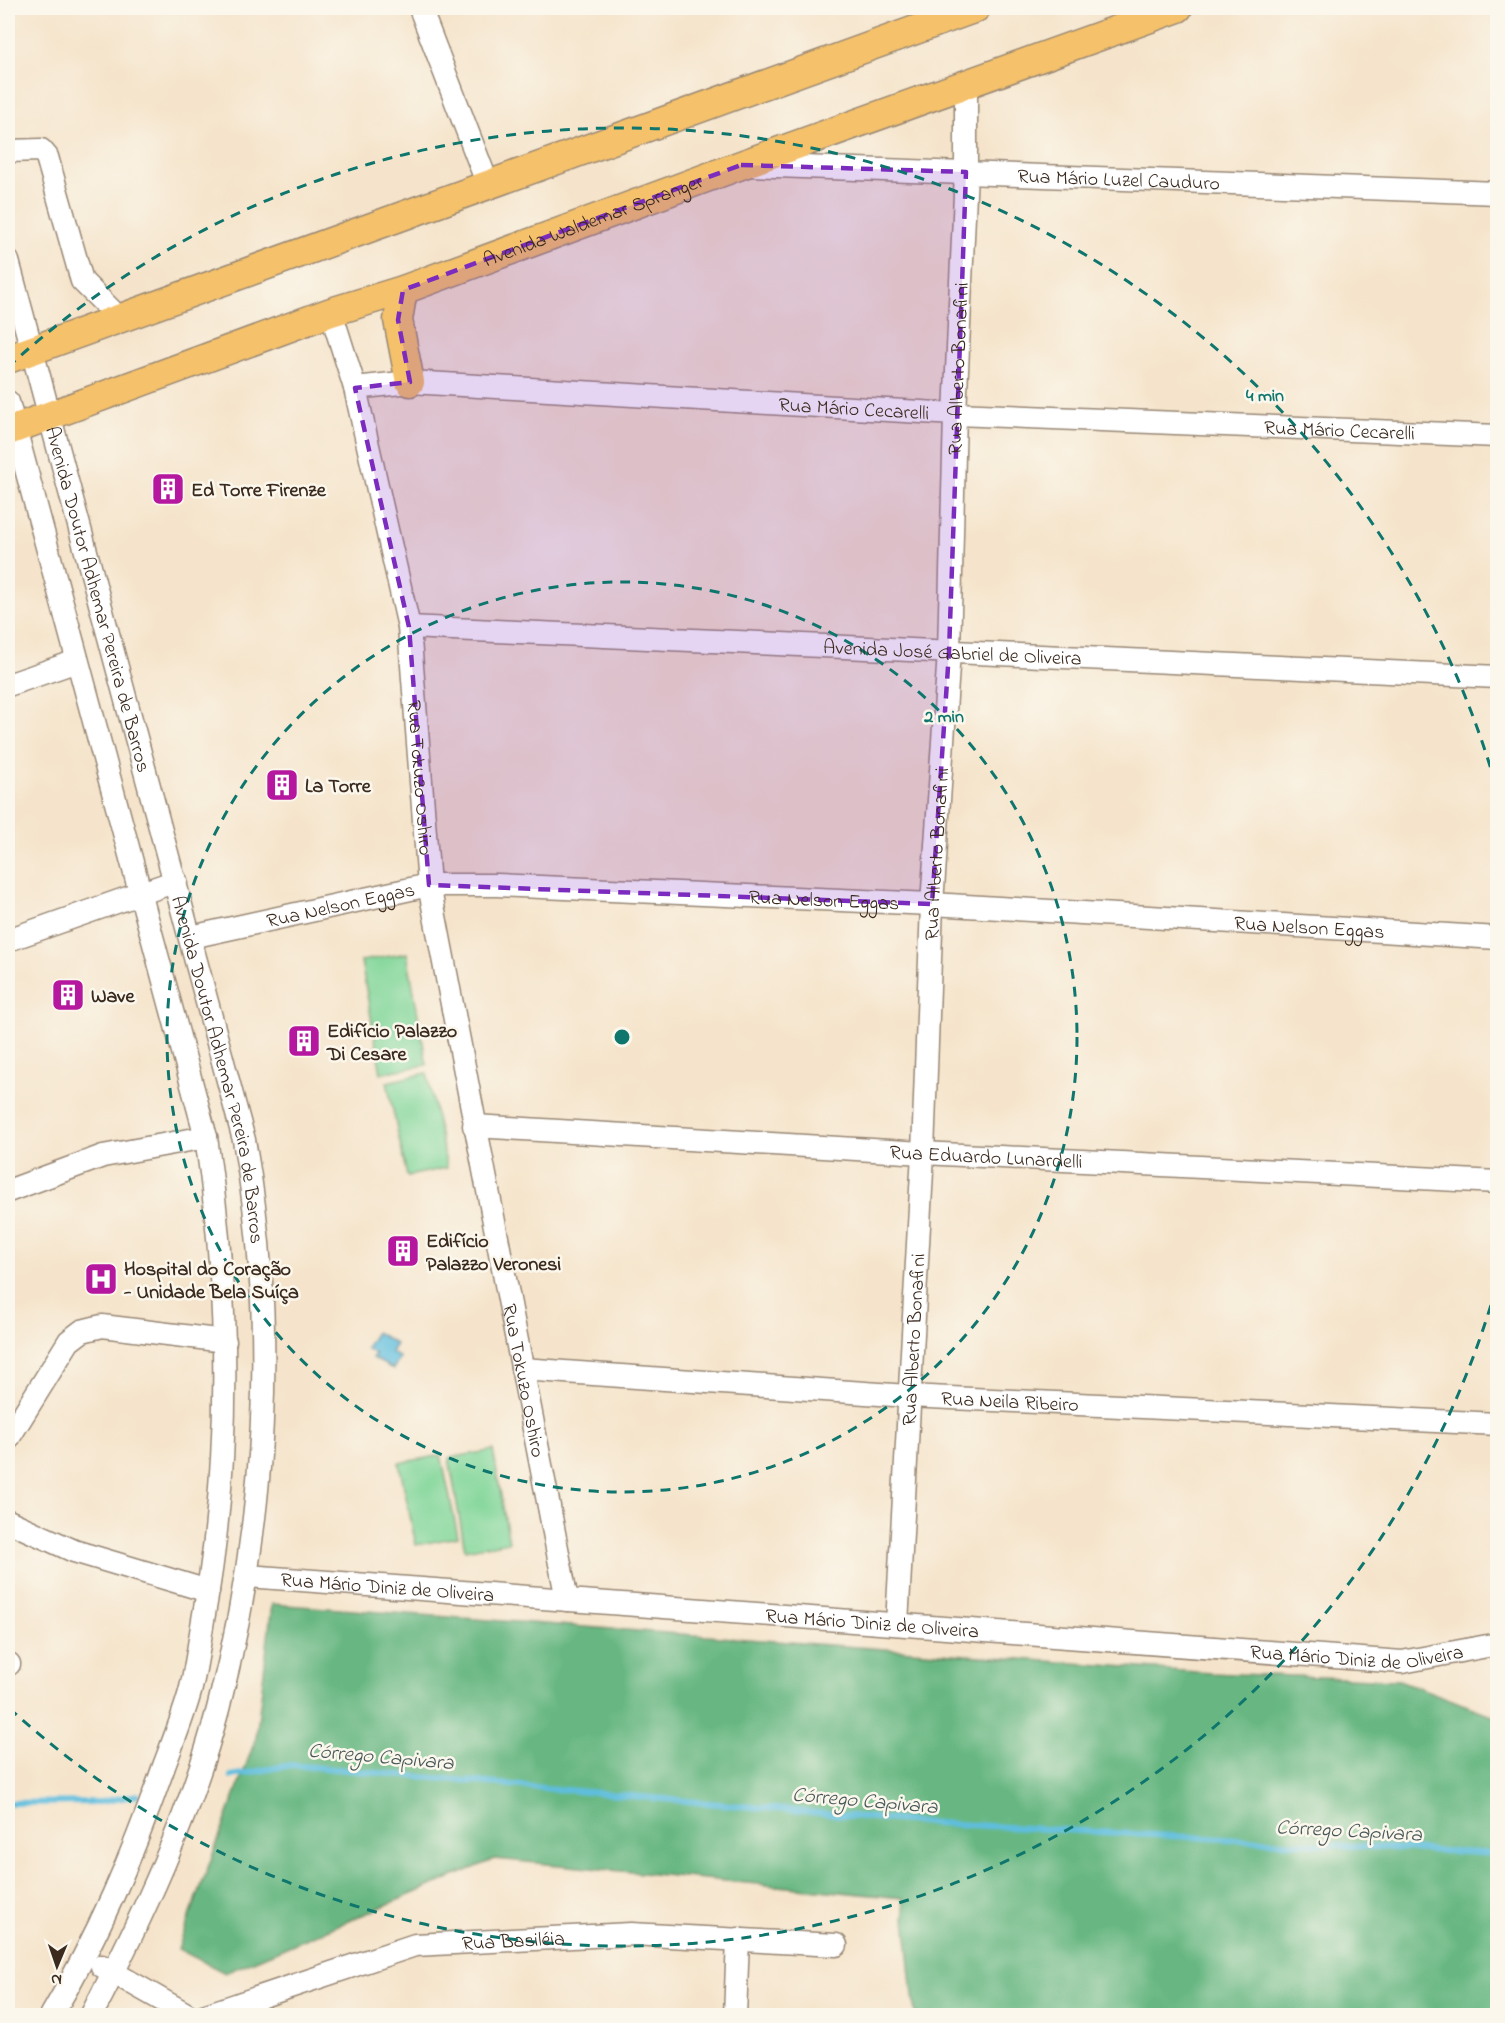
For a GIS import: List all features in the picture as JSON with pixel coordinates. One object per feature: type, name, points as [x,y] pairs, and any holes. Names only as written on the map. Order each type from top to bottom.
[{"type":"main road","points":[[19,354],[976,8]]},
{"type":"main road","name":"Avenida Waldemar Spranger","points":[[10,420],[49,416],[331,312],[403,290],[966,83],[1147,13],[1178,8]]},
{"type":"main road","points":[[403,290],[398,320],[410,382]]},
{"type":"street","points":[[420,8],[488,185]]},
{"type":"street","name":"Rua Alberto Bonafini","points":[[897,1624],[923,1154],[932,904],[949,652],[955,414],[966,172],[966,83]]},
{"type":"street","points":[[8,151],[41,150],[47,157],[82,281],[119,318]]},
{"type":"street","name":"Rua Mário Luzel Cauduro","points":[[741,165],[1497,193]]},
{"type":"street","name":"Avenida Doutor Adhemar Pereira de Barros","points":[[8,261],[19,354],[49,416],[191,936],[244,1140],[256,1232],[264,1382],[256,1515],[247,1576],[218,1710],[189,1801],[158,1878],[91,2016]]},
{"type":"street","name":"Rua Tokuzo Oshiro","points":[[331,312],[355,388],[409,627],[429,885],[567,1600]]},
{"type":"street","name":"Rua Mário Cecarelli","points":[[355,388],[410,382],[955,414],[1497,436]]},
{"type":"street","name":"Avenida Doutor Adhemar Pereira de Barros","points":[[10,420],[206,1137],[216,1207],[225,1341],[226,1411],[218,1520],[190,1692],[152,1802],[85,1958],[51,2016]]},
{"type":"street","name":"Avenida José Gabriel de Oliveira","points":[[409,627],[1497,677]]},
{"type":"street","points":[[8,686],[77,661]]},
{"type":"street","points":[[8,940],[176,881]]},
{"type":"street","name":"Rua Nelson Eggas","points":[[191,936],[429,885],[508,885],[932,904],[1497,938]]},
{"type":"street","name":"Rua Eduardo Lunardelli","points":[[474,1126],[923,1154],[1497,1182]]},
{"type":"street","points":[[8,1191],[103,1156],[206,1137]]},
{"type":"street","points":[[8,1439],[69,1341],[82,1331],[102,1326],[225,1341]]},
{"type":"street","name":"Rua Neila Ribeiro","points":[[522,1369],[908,1396],[1497,1424]]},
{"type":"street","points":[[8,1521],[75,1551],[208,1591]]},
{"type":"street","name":"Rua Mário Diniz de Oliveira","points":[[247,1576],[1402,1662],[1497,1644]]},
{"type":"street","name":"Rua Basiléia","points":[[203,2016],[415,1945],[631,1934],[836,1945]]},
{"type":"street","points":[[735,2016],[738,1939]]},
{"type":"street","points":[[85,1958],[190,2016]]},
{"type":"highlighted area","points":[[741,165],[966,172],[949,652],[932,904],[429,885],[409,627],[355,388],[410,382],[398,320],[403,290]]},
{"type":"green space","points":[[407,953],[427,1065],[381,1073],[361,961]]},
{"type":"green space","points":[[427,1073],[447,1168],[407,1176],[387,1082]]},
{"type":"green space","points":[[493,1450],[509,1542],[465,1550],[449,1458]]},
{"type":"green space","points":[[441,1455],[458,1537],[416,1545],[399,1463]]},
{"type":"green space","points":[[272,1604],[1210,1673],[1399,1680],[1497,1717],[1497,2015],[915,2015],[903,1898],[495,1859],[225,1973],[178,1949],[256,1738]]},
{"type":"water","points":[[376,1332],[396,1344],[391,1352],[400,1358],[393,1369],[372,1358],[375,1354],[366,1348]]},
{"type":"waterway","name":"Córrego Capivara","points":[[231,1776],[291,1765],[917,1822],[1498,1854]]},
{"type":"waterway","name":"Córrego Capivara","points":[[8,1803],[101,1802],[137,1795]]},
{"type":"place","name":"Ed Torre Firenze","points":[[168,489]]},
{"type":"place","name":"La Torre","points":[[282,785]]},
{"type":"place","name":"Wave","points":[[68,995]]},
{"type":"place","name":"Edifício Palazzo Di Cesare","points":[[304,1041]]},
{"type":"place","name":"Edifício Palazzo Veronesi","points":[[403,1251]]},
{"type":"place","name":"Hospital do Coração - Unidade Bela Suíça","points":[[101,1279]]}]
